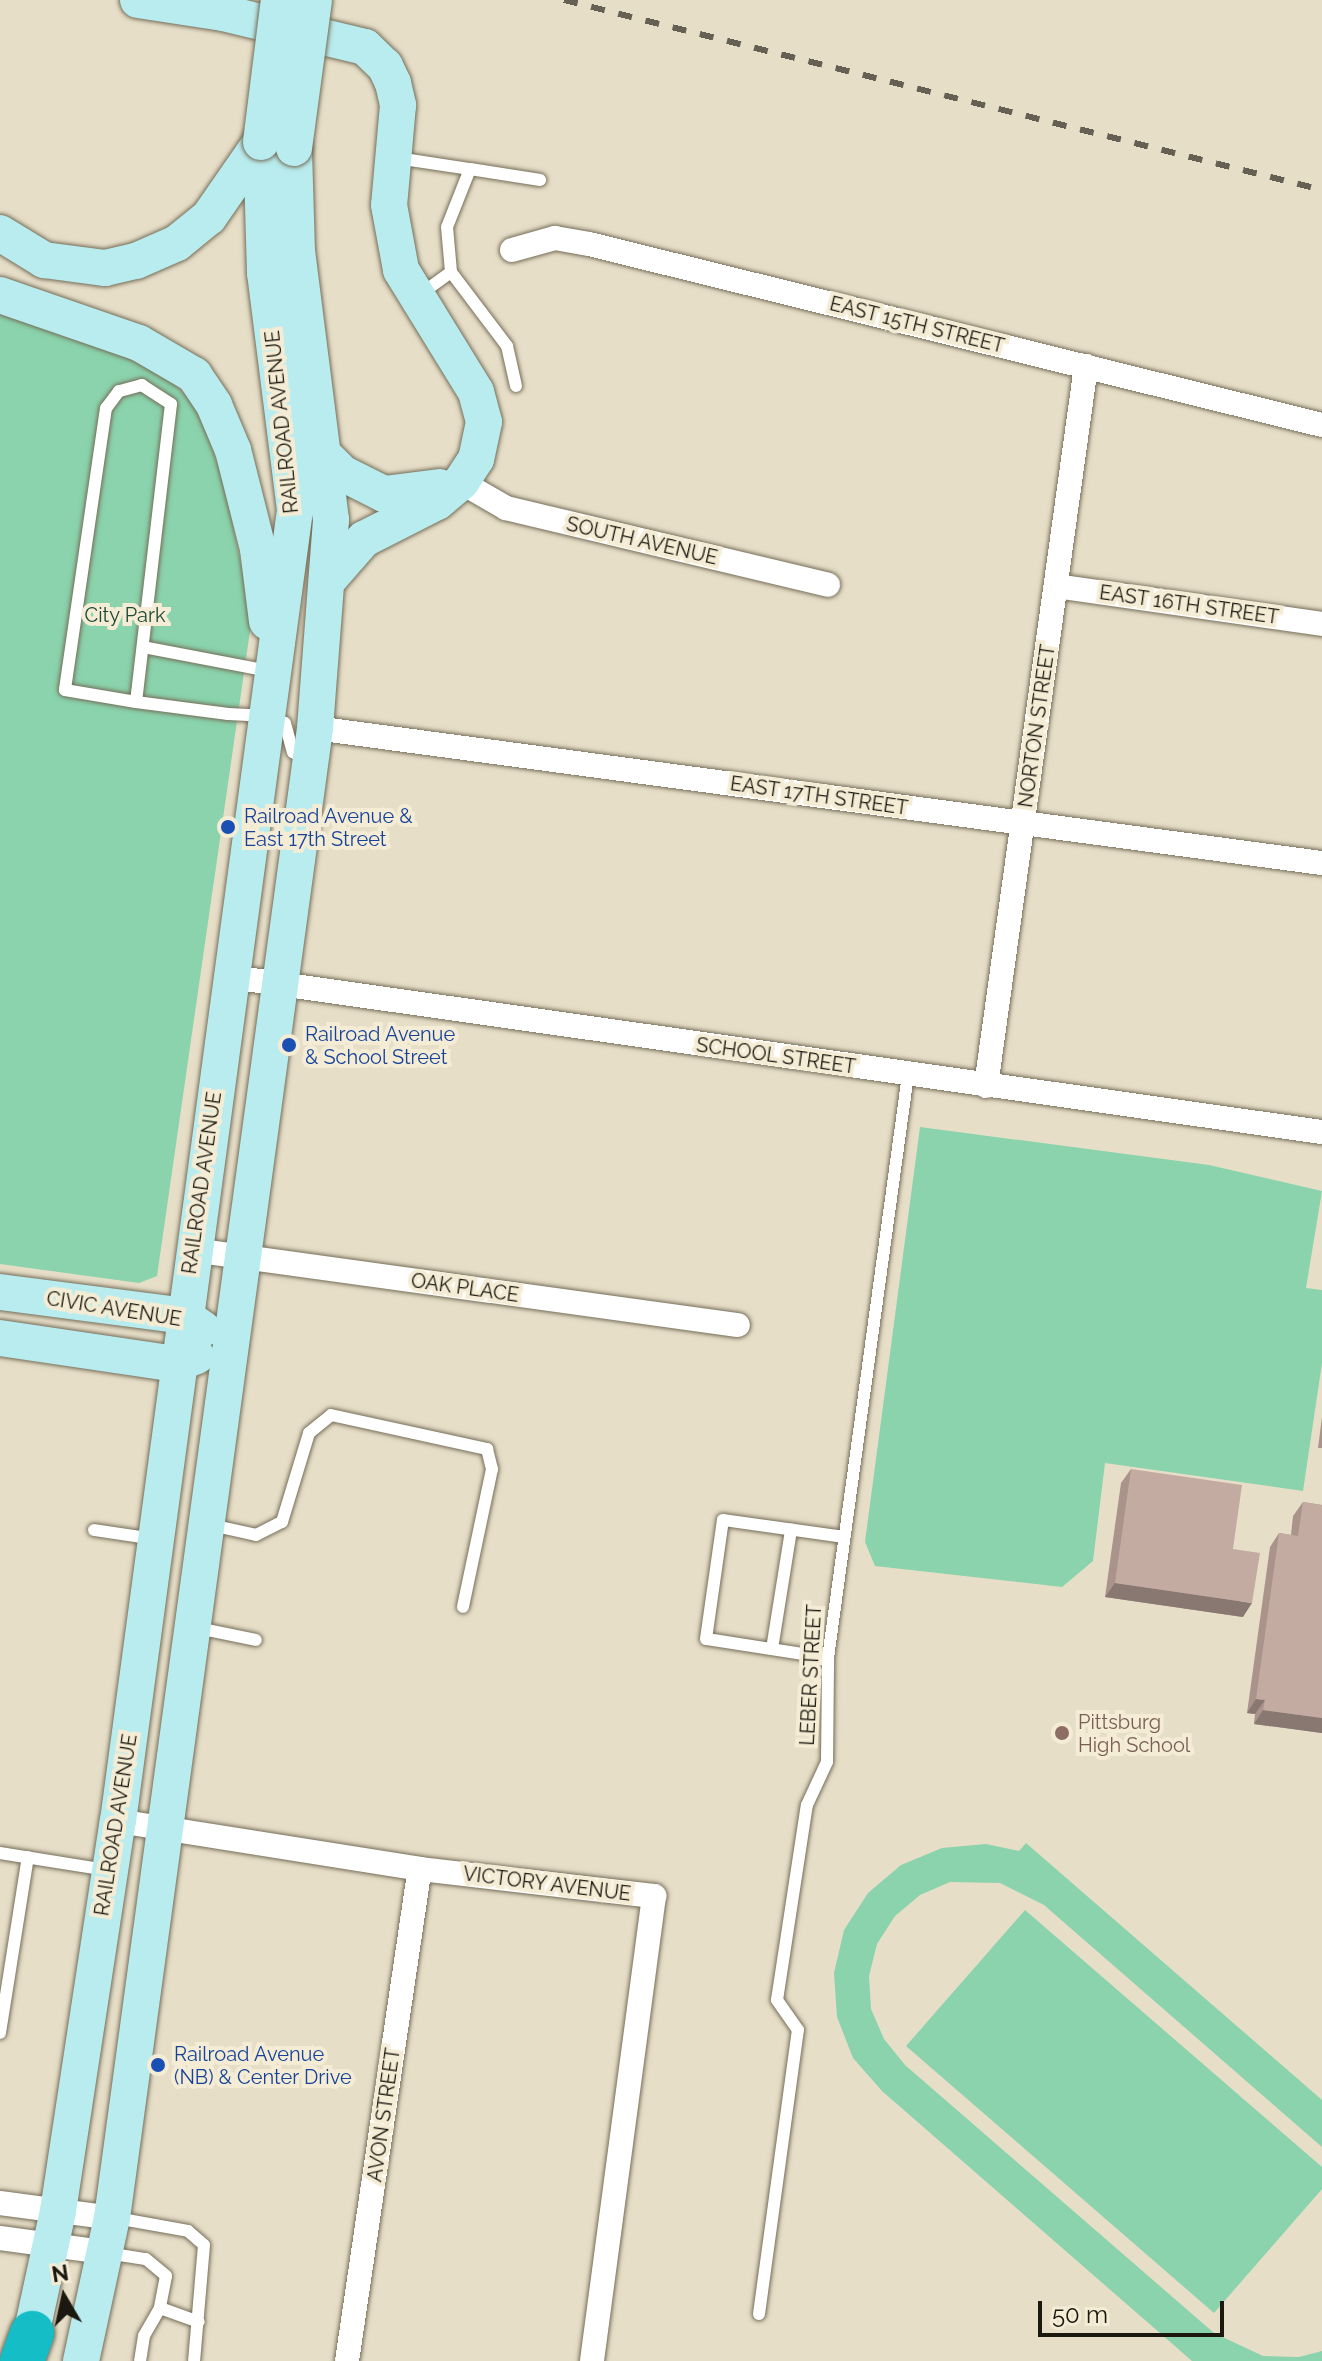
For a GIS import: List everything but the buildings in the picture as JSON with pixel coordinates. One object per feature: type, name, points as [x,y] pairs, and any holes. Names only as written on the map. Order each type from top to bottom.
[{"type":"main road","points":[[138,0],[223,13],[365,47],[385,66],[393,83],[398,105],[392,157],[393,240],[415,298],[476,392],[484,422],[476,459],[461,482],[437,502],[364,539],[329,579]]},
{"type":"main road","name":"RAILROAD AVENUE","points":[[26,2352],[55,2228],[118,1821],[176,1364],[295,510],[265,273],[278,145],[279,0]]},
{"type":"main road","name":"RAILROAD AVENUE","points":[[81,2361],[112,2218],[228,1345],[312,745],[329,579],[331,520],[297,252],[278,145],[314,0]]},
{"type":"main road","points":[[0,233],[44,260],[73,266],[105,268],[147,257],[177,243],[209,217],[278,145]]},
{"type":"main road","points":[[0,295],[139,343],[194,375],[214,405],[233,450],[258,549],[269,696]]},
{"type":"main road","points":[[323,454],[342,473],[384,494],[406,495],[461,482]]},
{"type":"main road","name":"CIVIC AVENUE","points":[[0,1292],[184,1316],[228,1345]]},
{"type":"main road","name":"CIVIC AVENUE","points":[[0,1338],[176,1364],[228,1345]]},
{"type":"street","name":"EAST 15TH STREET","points":[[512,250],[555,238],[589,244],[1322,425]]},
{"type":"street","name":"NORTON STREET","points":[[986,1086],[1086,366]]},
{"type":"street","name":"SOUTH AVENUE","points":[[461,482],[506,508],[828,585]]},
{"type":"street","name":"EAST 16TH STREET","points":[[1056,586],[1322,624]]},
{"type":"street","name":"EAST 17TH STREET","points":[[312,745],[1024,823],[1322,863]]},
{"type":"street","name":"SCHOOL STREET","points":[[231,977],[1322,1132]]},
{"type":"street","name":"OAK PLACE","points":[[193,1250],[738,1325]]},
{"type":"street","name":"VICTORY AVENUE","points":[[118,1821],[420,1869],[654,1896],[592,2361]]},
{"type":"street","name":"AVON STREET","points":[[347,2361],[420,1869]]},
{"type":"street","points":[[0,2203],[104,2252]]},
{"type":"street","points":[[0,2238],[112,2218]]},
{"type":"lane","points":[[392,157],[540,180]]},
{"type":"lane","points":[[470,169],[447,227],[451,272],[507,346],[516,386]]},
{"type":"lane","points":[[415,298],[451,272]]},
{"type":"lane","points":[[136,702],[171,404],[142,385],[119,391],[106,408],[65,690],[136,702],[269,696]]},
{"type":"lane","points":[[143,647],[269,696],[285,723],[293,752],[312,745]]},
{"type":"lane","name":"LEBER STREET","points":[[759,2314],[798,2030],[777,2000],[807,1805],[827,1762],[828,1658],[908,1075]]},
{"type":"lane","points":[[204,1523],[256,1535],[282,1522],[309,1433],[331,1415],[487,1449],[492,1469],[463,1607]]},
{"type":"lane","points":[[828,1658],[706,1639],[723,1520],[844,1537]]},
{"type":"lane","points":[[94,1530],[154,1539]]},
{"type":"lane","points":[[772,1649],[791,1530]]},
{"type":"lane","points":[[191,1627],[256,1640]]},
{"type":"lane","points":[[0,1853],[109,1871]]},
{"type":"lane","points":[[0,2033],[28,1857]]},
{"type":"lane","points":[[112,2218],[199,2236],[207,2255],[194,2361]]},
{"type":"lane","points":[[104,2252],[146,2259],[164,2270],[160,2308],[144,2336],[140,2361]]},
{"type":"lane","points":[[160,2308],[199,2322]]},
{"type":"green space","name":"City Park","points":[[0,304],[113,350],[172,381],[188,398],[202,419],[224,482],[252,617],[157,1276],[139,1283],[0,1264]]},
{"type":"green space","points":[[920,1127],[1209,1165],[1322,1191],[1306,1288],[1322,1290],[1322,1363],[1303,1491],[1105,1463],[1093,1561],[1062,1587],[875,1566],[865,1542]]},
{"type":"green space","points":[[1026,1843],[1322,2100],[1322,2147],[1044,1905],[1000,1883],[950,1882],[920,1895],[895,1916],[877,1944],[869,1976],[871,2009],[884,2039],[905,2065],[1214,2333],[1263,2356],[1299,2357],[1322,2351],[1322,2361],[1192,2361],[882,2091],[853,2058],[837,2017],[834,1973],[844,1930],[868,1893],[901,1865],[942,1848],[986,1844],[1019,1851]]},
{"type":"green space","points":[[1025,1910],[1322,2167],[1322,2189],[1214,2313],[906,2046]]},
{"type":"railway","points":[[564,0],[1322,190]]},
{"type":"place","name":"Railroad Avenue & East 17th Street","points":[[228,827]]},
{"type":"place","name":"Railroad Avenue & School Street","points":[[289,1045]]},
{"type":"place","name":"Pittsburg High School","points":[[1062,1733]]},
{"type":"place","name":"Railroad Avenue (NB) & Center Drive","points":[[158,2065]]}]
